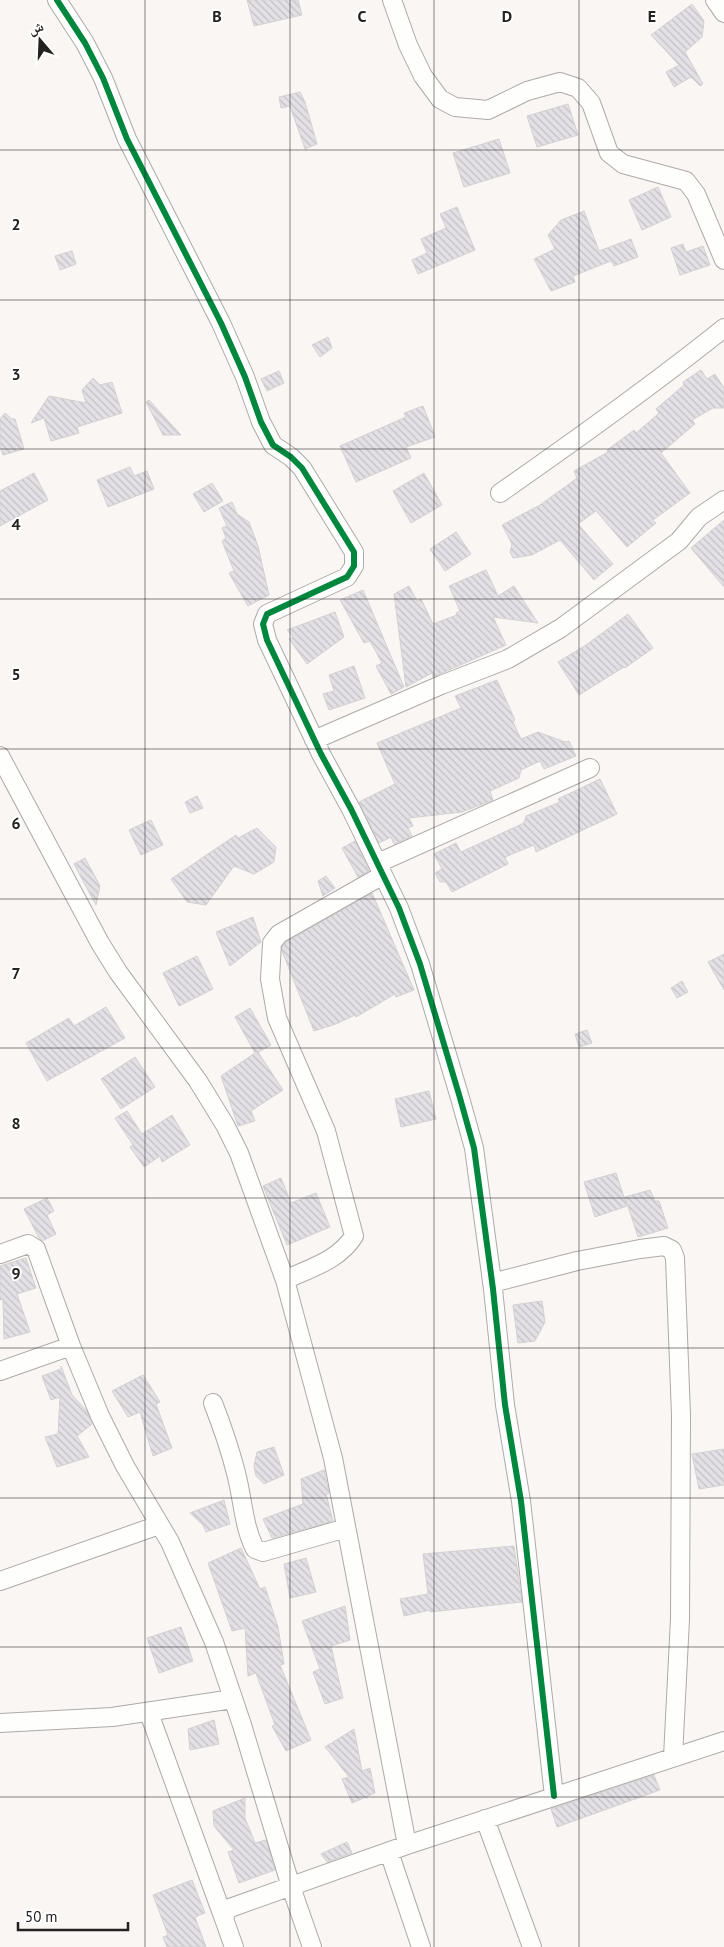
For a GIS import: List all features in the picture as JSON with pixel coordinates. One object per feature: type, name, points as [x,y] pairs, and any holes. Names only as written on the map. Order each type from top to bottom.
[{"type":"street","points":[[57,0],[85,43],[102,78],[127,139],[220,323],[245,377],[261,422],[273,445],[291,457],[302,468],[354,552],[354,566],[347,577],[267,614],[262,624],[267,640],[314,740],[351,809],[399,908],[420,964],[474,1148],[492,1282],[505,1405],[521,1501],[554,1796]]},
{"type":"street","points":[[392,0],[408,45],[423,76],[440,99],[455,106],[488,110],[527,91],[560,82],[578,88],[591,103],[609,152],[623,164],[686,181],[696,194],[724,260]]},
{"type":"street","points":[[714,0],[724,13]]},
{"type":"street","points":[[500,493],[571,444],[724,328]]},
{"type":"street","points":[[314,740],[441,684],[508,659],[561,628],[679,541],[699,517],[724,500]]},
{"type":"street","points":[[0,756],[100,943],[118,972],[198,1080],[226,1125],[239,1153],[285,1280],[333,1458],[407,1845]]},
{"type":"street","points":[[285,1280],[336,1256],[347,1247],[354,1236],[326,1131],[277,1018],[270,979],[272,943],[279,934],[380,869],[590,768]]},
{"type":"street","points":[[0,1254],[28,1244],[36,1249],[71,1346],[100,1416],[125,1466],[170,1542],[214,1642],[291,1887],[312,1947]]},
{"type":"street","points":[[492,1282],[577,1261],[640,1249],[664,1246],[672,1250],[675,1258],[681,1415],[680,1619],[673,1757]]},
{"type":"street","points":[[0,1371],[71,1346]]},
{"type":"street","points":[[214,1402],[237,1475],[241,1506],[250,1540],[255,1549],[263,1552],[346,1528]]},
{"type":"street","points":[[0,1581],[159,1525]]},
{"type":"street","points":[[0,1723],[112,1717],[233,1699]]},
{"type":"street","points":[[149,1713],[234,1947]]},
{"type":"street","points":[[224,1919],[227,1909],[407,1845],[724,1741]]},
{"type":"street","points":[[485,1819],[532,1947]]},
{"type":"street","points":[[389,1852],[420,1947]]},
{"type":"building","points":[[247,0],[298,0],[302,15],[254,26]]},
{"type":"building","points":[[692,4],[704,21],[702,37],[685,52],[703,84],[700,86],[691,77],[674,87],[666,72],[679,65],[651,35]]},
{"type":"building","points":[[300,92],[305,102],[317,144],[305,149],[290,106],[281,108],[279,97]]},
{"type":"building","points":[[568,104],[578,135],[537,147],[527,116]]},
{"type":"building","points":[[499,139],[510,173],[464,187],[453,153]]},
{"type":"building","points":[[658,187],[671,217],[642,230],[629,200]]},
{"type":"building","points":[[457,207],[475,250],[418,274],[412,260],[427,253],[421,239],[446,228],[440,214]]},
{"type":"building","points":[[584,211],[599,251],[631,239],[638,257],[614,266],[611,261],[573,276],[575,282],[551,291],[534,259],[555,249],[548,235],[561,220]]},
{"type":"building","points":[[683,244],[686,252],[703,246],[710,265],[680,275],[671,248]]},
{"type":"building","points":[[72,251],[76,264],[60,270],[55,256]]},
{"type":"building","points":[[328,337],[332,348],[320,357],[312,345]]},
{"type":"building","points":[[701,370],[707,379],[715,374],[724,388],[724,408],[713,408],[692,420],[695,424],[661,453],[690,493],[653,520],[656,523],[627,547],[596,511],[578,524],[613,564],[594,580],[560,540],[532,555],[513,558],[510,552],[512,544],[502,525],[540,505],[577,478],[574,471],[608,452],[607,450],[634,430],[636,433],[659,413],[656,409],[684,385],[683,382]]},
{"type":"building","points":[[279,371],[284,383],[267,391],[261,379]]},
{"type":"building","points":[[93,378],[100,385],[112,382],[122,413],[77,427],[79,433],[51,441],[44,418],[31,423],[49,396],[86,403],[82,390]]},
{"type":"building","points":[[149,400],[181,435],[163,435],[146,402]]},
{"type":"building","points":[[423,406],[435,437],[406,447],[411,458],[356,482],[340,446],[406,417],[404,413]]},
{"type":"building","points":[[5,413],[12,419],[15,419],[24,449],[3,455],[0,446],[0,419]]},
{"type":"building","points":[[130,467],[134,476],[147,471],[154,489],[108,507],[97,480]]},
{"type":"building","points":[[34,473],[48,500],[0,526],[0,491]]},
{"type":"building","points":[[424,473],[442,505],[411,523],[393,491]]},
{"type":"building","points":[[212,483],[223,501],[204,512],[193,494]]},
{"type":"building","points":[[232,502],[237,514],[249,522],[258,546],[269,595],[248,606],[229,573],[234,571],[222,541],[226,538],[222,528],[227,526],[219,508]]},
{"type":"building","points":[[724,520],[724,587],[691,548]]},
{"type":"building","points":[[456,532],[471,554],[445,571],[430,549]]},
{"type":"building","points":[[486,570],[498,596],[514,586],[538,623],[493,617],[506,645],[433,677],[432,673],[406,687],[394,594],[409,586],[417,601],[421,599],[433,624],[457,615],[456,613],[460,611],[449,586]]},
{"type":"building","points":[[363,590],[404,687],[391,694],[376,666],[382,663],[370,641],[364,643],[340,600]]},
{"type":"building","points":[[335,612],[344,637],[307,664],[289,639],[293,637],[287,630]]},
{"type":"building","points":[[628,614],[653,648],[625,668],[579,695],[558,662],[586,645]]},
{"type":"building","points":[[354,666],[365,698],[329,710],[323,694],[334,691],[329,675]]},
{"type":"building","points":[[497,680],[515,720],[513,722],[521,739],[538,732],[565,742],[569,741],[576,756],[544,769],[540,761],[521,770],[519,778],[490,791],[493,800],[462,812],[409,818],[413,826],[408,828],[412,836],[394,844],[391,837],[379,843],[359,802],[395,784],[377,743],[461,708],[455,696]]},
{"type":"building","points":[[600,779],[617,814],[536,852],[534,845],[505,857],[508,864],[452,892],[446,882],[440,882],[435,873],[442,869],[434,854],[456,843],[461,852],[524,823],[526,816],[560,802],[558,799]]},
{"type":"building","points":[[197,796],[203,808],[190,813],[185,802]]},
{"type":"building","points":[[151,820],[163,845],[141,855],[129,830]]},
{"type":"building","points":[[257,828],[276,847],[274,862],[254,874],[234,866],[206,905],[187,902],[171,879],[236,835],[238,838]]},
{"type":"building","points":[[355,841],[369,871],[358,877],[342,848]]},
{"type":"building","points":[[85,858],[100,886],[96,905],[74,864]]},
{"type":"building","points":[[326,876],[335,888],[323,896],[318,881]]},
{"type":"building","points":[[372,893],[414,990],[396,997],[395,994],[356,1017],[355,1015],[314,1031],[282,947],[286,942]]},
{"type":"building","points":[[253,917],[261,942],[230,966],[216,932]]},
{"type":"building","points":[[724,954],[724,990],[708,962]]},
{"type":"building","points":[[197,956],[213,989],[179,1006],[163,973]]},
{"type":"building","points":[[682,981],[688,992],[677,998],[671,988]]},
{"type":"building","points":[[106,1007],[125,1038],[47,1081],[26,1043],[69,1018],[74,1026]]},
{"type":"building","points":[[250,1008],[271,1045],[258,1052],[283,1090],[251,1111],[255,1121],[238,1126],[221,1076],[255,1053],[235,1017]]},
{"type":"building","points":[[587,1030],[592,1043],[579,1047],[575,1034]]},
{"type":"building","points":[[135,1057],[155,1087],[121,1109],[101,1079]]},
{"type":"building","points":[[429,1091],[436,1119],[401,1127],[395,1099]]},
{"type":"building","points":[[127,1111],[142,1134],[172,1115],[190,1145],[162,1162],[160,1156],[144,1167],[130,1147],[133,1145],[115,1118]]},
{"type":"building","points":[[616,1173],[627,1206],[595,1217],[584,1182]]},
{"type":"building","points":[[281,1178],[291,1203],[316,1193],[330,1227],[287,1245],[263,1186]]},
{"type":"building","points":[[650,1190],[655,1201],[659,1201],[668,1228],[638,1237],[625,1197]]},
{"type":"building","points":[[47,1198],[54,1211],[47,1215],[56,1234],[42,1241],[24,1209]]},
{"type":"building","points":[[26,1258],[36,1288],[17,1294],[30,1332],[4,1339],[3,1299],[0,1300],[0,1266]]},
{"type":"building","points":[[542,1301],[545,1322],[535,1341],[518,1343],[513,1305]]},
{"type":"building","points":[[61,1366],[72,1395],[87,1411],[92,1424],[77,1436],[89,1457],[57,1467],[45,1437],[58,1434],[60,1397],[51,1400],[42,1376],[61,1369]]},
{"type":"building","points":[[143,1375],[160,1402],[156,1404],[172,1448],[153,1456],[140,1412],[128,1417],[112,1391]]},
{"type":"building","points":[[274,1447],[284,1475],[264,1484],[256,1476],[254,1466],[257,1452]]},
{"type":"building","points":[[724,1449],[724,1485],[699,1489],[692,1454]]},
{"type":"building","points":[[324,1470],[329,1493],[326,1494],[333,1521],[272,1538],[263,1519],[303,1504],[301,1479]]},
{"type":"building","points":[[224,1500],[230,1524],[206,1532],[203,1525],[190,1513]]},
{"type":"building","points":[[514,1546],[522,1602],[430,1612],[430,1610],[404,1616],[400,1599],[428,1594],[423,1554]]},
{"type":"building","points":[[241,1548],[260,1589],[265,1587],[278,1627],[284,1664],[280,1665],[311,1740],[286,1751],[272,1726],[275,1725],[256,1673],[248,1676],[245,1628],[232,1631],[208,1563]]},
{"type":"building","points":[[306,1558],[316,1592],[290,1598],[284,1564]]},
{"type":"building","points":[[345,1606],[350,1640],[331,1646],[343,1698],[325,1704],[313,1672],[320,1669],[302,1621]]},
{"type":"building","points":[[181,1627],[193,1661],[159,1673],[147,1638]]},
{"type":"building","points":[[214,1720],[219,1744],[190,1750],[188,1729]]},
{"type":"building","points":[[354,1729],[362,1771],[370,1768],[375,1793],[352,1803],[342,1779],[349,1777],[325,1747]]},
{"type":"building","points":[[654,1775],[660,1790],[557,1827],[551,1809]]},
{"type":"building","points":[[245,1798],[245,1818],[255,1843],[266,1840],[275,1870],[239,1883],[228,1852],[234,1850],[214,1826],[213,1811]]},
{"type":"building","points":[[347,1842],[352,1853],[327,1862],[321,1854]]},
{"type":"building","points":[[192,1880],[205,1913],[195,1917],[206,1947],[167,1947],[163,1937],[168,1935],[153,1895]]},
{"type":"cycle path","points":[[57,0],[85,43],[103,78],[127,139],[221,323],[245,377],[261,422],[273,445],[291,457],[302,468],[354,552],[354,566],[347,577],[267,614],[263,624],[267,640],[321,754],[351,809],[399,908],[420,964],[474,1148],[493,1289],[505,1405],[521,1501],[554,1796]]}]
